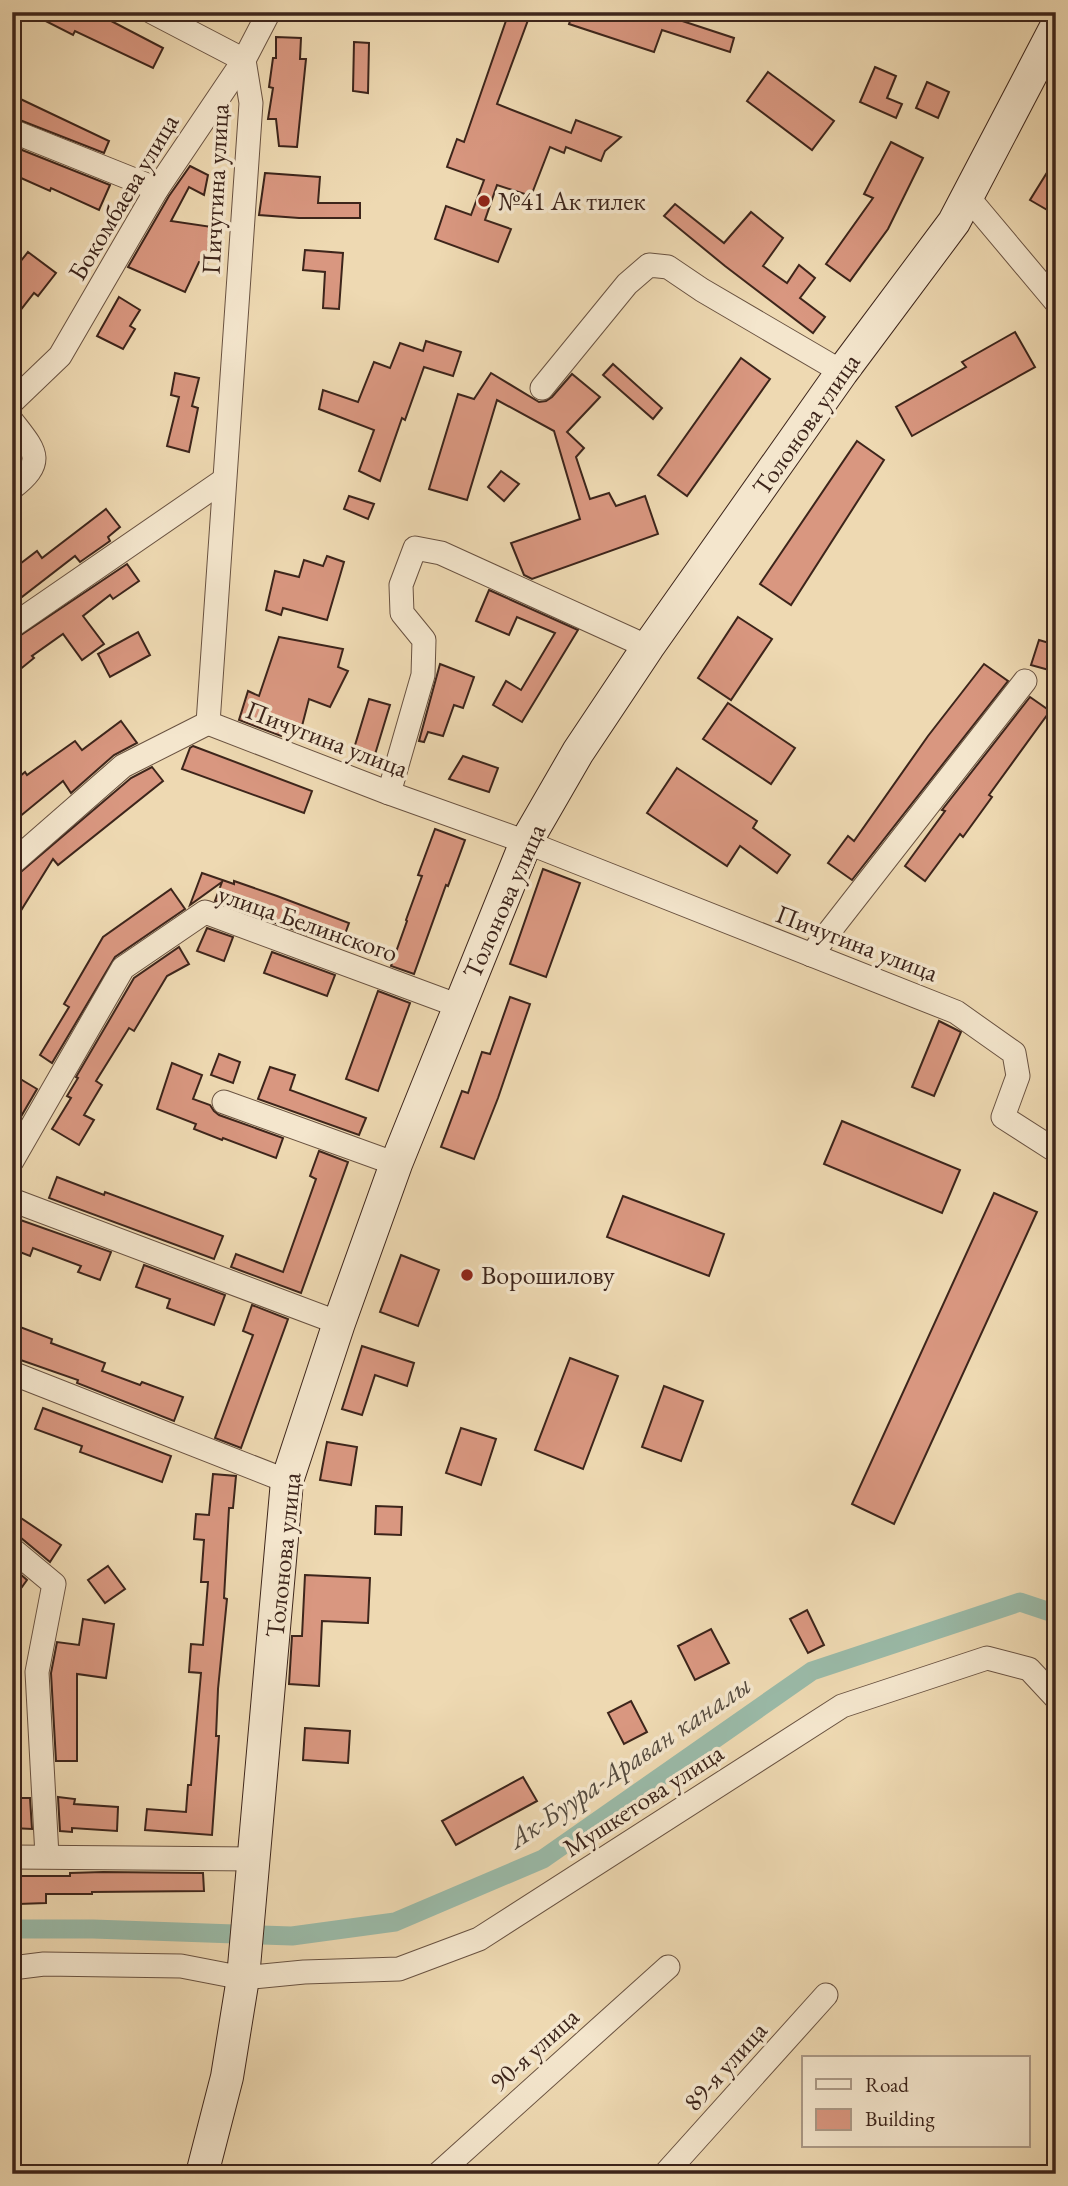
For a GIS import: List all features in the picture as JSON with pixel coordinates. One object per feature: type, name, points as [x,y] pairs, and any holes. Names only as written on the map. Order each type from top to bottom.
[{"type":"main road","name":"Толонова улица","points":[[202,2174],[227,2077],[244,1970],[287,1481],[339,1323],[396,1164],[526,842],[578,752],[648,647],[842,372],[954,222],[1056,27]]},
{"type":"street","points":[[152,12],[243,60]]},
{"type":"street","name":"Бокомбаева улица","points":[[12,402],[60,356],[156,189],[243,60],[269,12]]},
{"type":"street","name":"Пичугина улица","points":[[243,60],[251,103],[208,723],[389,793],[526,842],[956,1012],[1014,1053],[1018,1076],[1003,1117],[1056,1151]]},
{"type":"street","points":[[12,131],[156,189]]},
{"type":"street","points":[[967,196],[1056,302]]},
{"type":"street","points":[[542,388],[627,284],[649,265],[668,267],[702,290],[842,372]]},
{"type":"street","points":[[12,421],[33,448],[34,463],[30,475],[12,488]]},
{"type":"street","points":[[12,626],[224,480]]},
{"type":"street","points":[[389,793],[423,675],[424,640],[401,613],[401,584],[415,548],[442,554],[648,647]]},
{"type":"street","points":[[811,956],[1025,681]]},
{"type":"street","points":[[12,863],[123,766],[208,723]]},
{"type":"street","name":"улица Белинского","points":[[12,1161],[123,968],[205,912],[459,1006]]},
{"type":"street","points":[[224,1102],[396,1164]]},
{"type":"street","points":[[12,1200],[339,1323]]},
{"type":"street","points":[[12,1373],[287,1481]]},
{"type":"street","points":[[12,1549],[54,1584],[37,1672],[47,1856]]},
{"type":"street","name":"Мушкетова улица","points":[[12,1968],[44,1964],[181,1966],[304,1972],[399,1969],[479,1939],[842,1706],[987,1658],[1029,1669],[1056,1698]]},
{"type":"street","points":[[12,1857],[255,1859]]},
{"type":"street","name":"90-я улица","points":[[438,2174],[668,1967]]},
{"type":"street","name":"89-я улица","points":[[665,2174],[826,1995]]},
{"type":"building","points":[[28,12],[94,12],[163,48],[153,68],[75,31],[73,35]]},
{"type":"building","points":[[509,12],[531,12],[497,104],[571,133],[576,120],[621,137],[605,151],[601,161],[566,147],[564,153],[550,147],[531,196],[497,185],[485,220],[511,229],[498,262],[435,239],[446,206],[471,215],[484,180],[447,167],[457,139],[464,142]]},
{"type":"building","points":[[573,12],[655,12],[734,38],[730,52],[662,30],[654,52],[569,24]]},
{"type":"building","points":[[276,37],[301,38],[300,59],[306,59],[297,147],[279,146],[276,119],[268,119],[273,88],[269,87],[273,58],[276,58]]},
{"type":"building","points":[[354,42],[369,43],[368,93],[353,91]]},
{"type":"building","points":[[875,67],[896,76],[887,98],[902,104],[896,118],[860,102]]},
{"type":"building","points":[[768,72],[834,121],[812,150],[747,101]]},
{"type":"building","points":[[927,82],[949,92],[938,118],[916,108]]},
{"type":"building","points":[[12,95],[109,141],[104,153],[12,117]]},
{"type":"building","points":[[891,142],[923,158],[888,229],[850,281],[826,264],[873,198],[864,194]]},
{"type":"building","points":[[12,146],[110,185],[99,210],[12,174]]},
{"type":"building","points":[[1056,158],[1056,215],[1030,200]]},
{"type":"building","points":[[190,166],[208,175],[204,195],[189,187],[171,221],[212,227],[207,263],[199,262],[185,292],[128,267],[169,196]]},
{"type":"building","points":[[265,173],[320,177],[318,203],[360,203],[360,218],[259,215]]},
{"type":"building","points":[[675,204],[724,243],[751,212],[783,238],[763,266],[787,283],[799,265],[815,278],[800,298],[825,317],[813,333],[664,216]]},
{"type":"building","points":[[305,250],[343,253],[339,309],[323,308],[325,272],[303,270]]},
{"type":"building","points":[[28,252],[56,273],[38,296],[34,293],[12,321],[12,272]]},
{"type":"building","points":[[119,297],[140,310],[130,326],[135,329],[123,349],[97,336]]},
{"type":"building","points":[[1015,332],[1035,367],[912,436],[896,407],[966,367],[962,362]]},
{"type":"building","points":[[426,341],[461,352],[453,376],[424,367],[405,420],[402,418],[380,481],[359,471],[374,430],[319,409],[323,390],[358,402],[374,362],[390,368],[400,343],[423,351]]},
{"type":"building","points":[[741,358],[770,379],[687,496],[658,475]]},
{"type":"building","points":[[613,364],[662,408],[653,419],[603,375]]},
{"type":"building","points":[[175,373],[199,378],[192,406],[198,408],[189,452],[167,446],[179,397],[171,395]]},
{"type":"building","points":[[491,373],[539,402],[552,397],[572,374],[600,397],[567,432],[584,448],[576,457],[590,499],[609,493],[616,506],[645,496],[658,534],[532,579],[524,575],[511,543],[580,519],[554,431],[497,400],[467,500],[429,489],[458,394],[474,399]]},
{"type":"building","points":[[857,441],[884,460],[791,605],[760,584]]},
{"type":"building","points":[[501,471],[519,484],[504,501],[488,487]]},
{"type":"building","points":[[349,496],[374,504],[368,519],[344,509]]},
{"type":"building","points":[[106,509],[120,527],[108,537],[110,541],[80,562],[75,556],[18,600],[12,591],[12,570],[37,551],[42,558]]},
{"type":"building","points":[[327,556],[344,562],[327,620],[283,608],[281,615],[266,610],[275,571],[299,577],[304,560],[323,566]]},
{"type":"building","points":[[127,564],[139,581],[113,599],[110,595],[83,616],[104,644],[82,660],[63,634],[32,656],[34,658],[12,676],[12,641]]},
{"type":"building","points":[[489,590],[578,630],[522,722],[493,705],[506,681],[521,690],[555,633],[517,617],[509,635],[476,621]]},
{"type":"building","points":[[738,617],[772,639],[731,700],[698,678]]},
{"type":"building","points":[[138,632],[150,655],[110,677],[98,654]]},
{"type":"building","points":[[279,637],[343,649],[338,667],[348,671],[330,707],[309,699],[302,726],[284,722],[281,736],[239,720],[248,691],[259,696]]},
{"type":"building","points":[[1039,640],[1056,645],[1056,672],[1031,665]]},
{"type":"building","points":[[440,664],[474,677],[463,708],[454,705],[443,736],[428,732],[424,742],[419,741]]},
{"type":"building","points":[[984,664],[1008,681],[852,880],[828,863],[848,836],[854,841],[928,736]]},
{"type":"building","points":[[1030,697],[1050,711],[989,795],[992,797],[963,837],[960,834],[925,881],[905,866],[945,811],[942,810]]},
{"type":"building","points":[[369,699],[390,705],[373,761],[352,755]]},
{"type":"building","points":[[728,703],[795,748],[771,784],[703,739]]},
{"type":"building","points":[[121,721],[137,743],[114,755],[71,793],[63,781],[12,823],[12,783],[75,741],[82,750]]},
{"type":"building","points":[[193,746],[312,791],[304,813],[182,769]]},
{"type":"building","points":[[463,756],[498,768],[489,792],[449,779]]},
{"type":"building","points":[[152,767],[163,781],[58,865],[53,859],[12,925],[12,882],[16,876],[131,778]]},
{"type":"building","points":[[677,768],[757,821],[753,828],[790,855],[777,873],[740,846],[727,866],[647,813]]},
{"type":"building","points":[[435,829],[465,840],[414,974],[391,966],[422,876],[418,875]]},
{"type":"building","points":[[543,869],[580,883],[546,977],[510,964]]},
{"type":"building","points":[[202,873],[234,884],[234,881],[349,923],[341,945],[215,901],[222,882],[190,905]]},
{"type":"building","points":[[171,889],[185,909],[115,957],[52,1063],[40,1055],[69,1007],[64,1004],[103,937]]},
{"type":"building","points":[[207,928],[233,937],[224,961],[197,951]]},
{"type":"building","points":[[179,947],[189,964],[167,976],[134,1031],[129,1028],[96,1081],[102,1085],[84,1115],[94,1120],[79,1145],[52,1129],[71,1098],[67,1096],[78,1078],[76,1077],[134,978]]},
{"type":"building","points":[[272,952],[335,975],[327,996],[264,973]]},
{"type":"building","points":[[378,991],[410,1003],[378,1091],[346,1079]]},
{"type":"building","points":[[510,997],[530,1004],[474,1159],[441,1147],[462,1091],[468,1093],[482,1052],[490,1054]]},
{"type":"building","points":[[939,1021],[961,1032],[934,1096],[912,1087]]},
{"type":"building","points":[[219,1054],[240,1062],[233,1083],[211,1075]]},
{"type":"building","points":[[172,1063],[202,1075],[193,1099],[210,1105],[219,1115],[283,1138],[276,1158],[194,1129],[196,1124],[157,1109]]},
{"type":"building","points":[[270,1067],[295,1075],[290,1090],[366,1118],[359,1135],[258,1099]]},
{"type":"building","points":[[12,1074],[37,1089],[12,1132]]},
{"type":"building","points":[[842,1121],[960,1170],[942,1213],[824,1164]]},
{"type":"building","points":[[319,1151],[348,1162],[301,1293],[231,1267],[236,1254],[283,1272],[316,1179],[310,1176]]},
{"type":"building","points":[[57,1177],[223,1236],[214,1259],[49,1198]]},
{"type":"building","points":[[994,1193],[1037,1212],[894,1524],[852,1504]]},
{"type":"building","points":[[623,1196],[724,1234],[709,1276],[607,1237]]},
{"type":"building","points":[[12,1217],[111,1252],[100,1280],[78,1272],[81,1266],[33,1248],[30,1256],[12,1249]]},
{"type":"building","points":[[401,1255],[439,1270],[418,1326],[380,1312]]},
{"type":"building","points":[[144,1265],[225,1295],[214,1325],[167,1308],[170,1299],[136,1287]]},
{"type":"building","points":[[252,1305],[288,1319],[241,1448],[215,1438],[253,1335],[243,1331]]},
{"type":"building","points":[[12,1324],[52,1339],[51,1343],[105,1363],[102,1371],[183,1397],[174,1421],[77,1383],[78,1380],[12,1357]]},
{"type":"building","points":[[362,1346],[414,1363],[407,1386],[375,1375],[362,1415],[342,1409]]},
{"type":"building","points":[[570,1358],[618,1376],[583,1469],[535,1450]]},
{"type":"building","points":[[664,1386],[703,1401],[681,1461],[642,1447]]},
{"type":"building","points":[[43,1408],[171,1456],[162,1482],[80,1452],[82,1446],[35,1429]]},
{"type":"building","points":[[461,1428],[496,1439],[481,1485],[446,1473]]},
{"type":"building","points":[[327,1442],[357,1447],[351,1485],[320,1480]]},
{"type":"building","points":[[213,1474],[236,1476],[233,1508],[229,1508],[224,1598],[227,1599],[218,1689],[216,1736],[219,1736],[212,1835],[145,1830],[147,1809],[186,1812],[201,1673],[189,1672],[191,1644],[203,1645],[208,1582],[201,1582],[204,1540],[194,1539],[196,1514],[209,1515]]},
{"type":"building","points":[[376,1506],[402,1507],[401,1535],[375,1534]]},
{"type":"building","points":[[12,1512],[61,1545],[50,1562],[21,1538],[12,1535]]},
{"type":"building","points":[[108,1566],[125,1589],[105,1603],[88,1580]]},
{"type":"building","points":[[12,1567],[27,1580],[12,1601]]},
{"type":"building","points":[[305,1575],[370,1578],[368,1623],[322,1621],[319,1686],[289,1684],[292,1636],[302,1636]]},
{"type":"building","points":[[807,1610],[824,1645],[808,1653],[790,1619]]},
{"type":"building","points":[[83,1619],[114,1624],[106,1678],[77,1674],[77,1761],[56,1761],[51,1673],[57,1642],[79,1645]]},
{"type":"building","points":[[711,1629],[729,1663],[695,1680],[678,1646]]},
{"type":"building","points":[[631,1701],[647,1732],[624,1744],[608,1713]]},
{"type":"building","points":[[305,1728],[350,1731],[348,1763],[303,1760]]},
{"type":"building","points":[[523,1777],[537,1801],[456,1845],[442,1821]]},
{"type":"building","points":[[58,1797],[75,1799],[74,1804],[118,1807],[117,1831],[72,1828],[72,1832],[60,1831]]},
{"type":"building","points":[[12,1798],[30,1798],[32,1829],[12,1828]]},
{"type":"building","points":[[70,1873],[203,1873],[204,1891],[46,1894],[46,1903],[19,1904],[18,1876],[70,1876]]},
{"type":"waterway","name":"Ак-Буура-Араван каналы","points":[[12,1929],[292,1936],[395,1922],[543,1859],[812,1671],[1020,1602],[1056,1614]]},
{"type":"place","name":"№41 Ак тилек","points":[[484,201]]},
{"type":"place","name":"Ворошилову","points":[[467,1275]]}]
